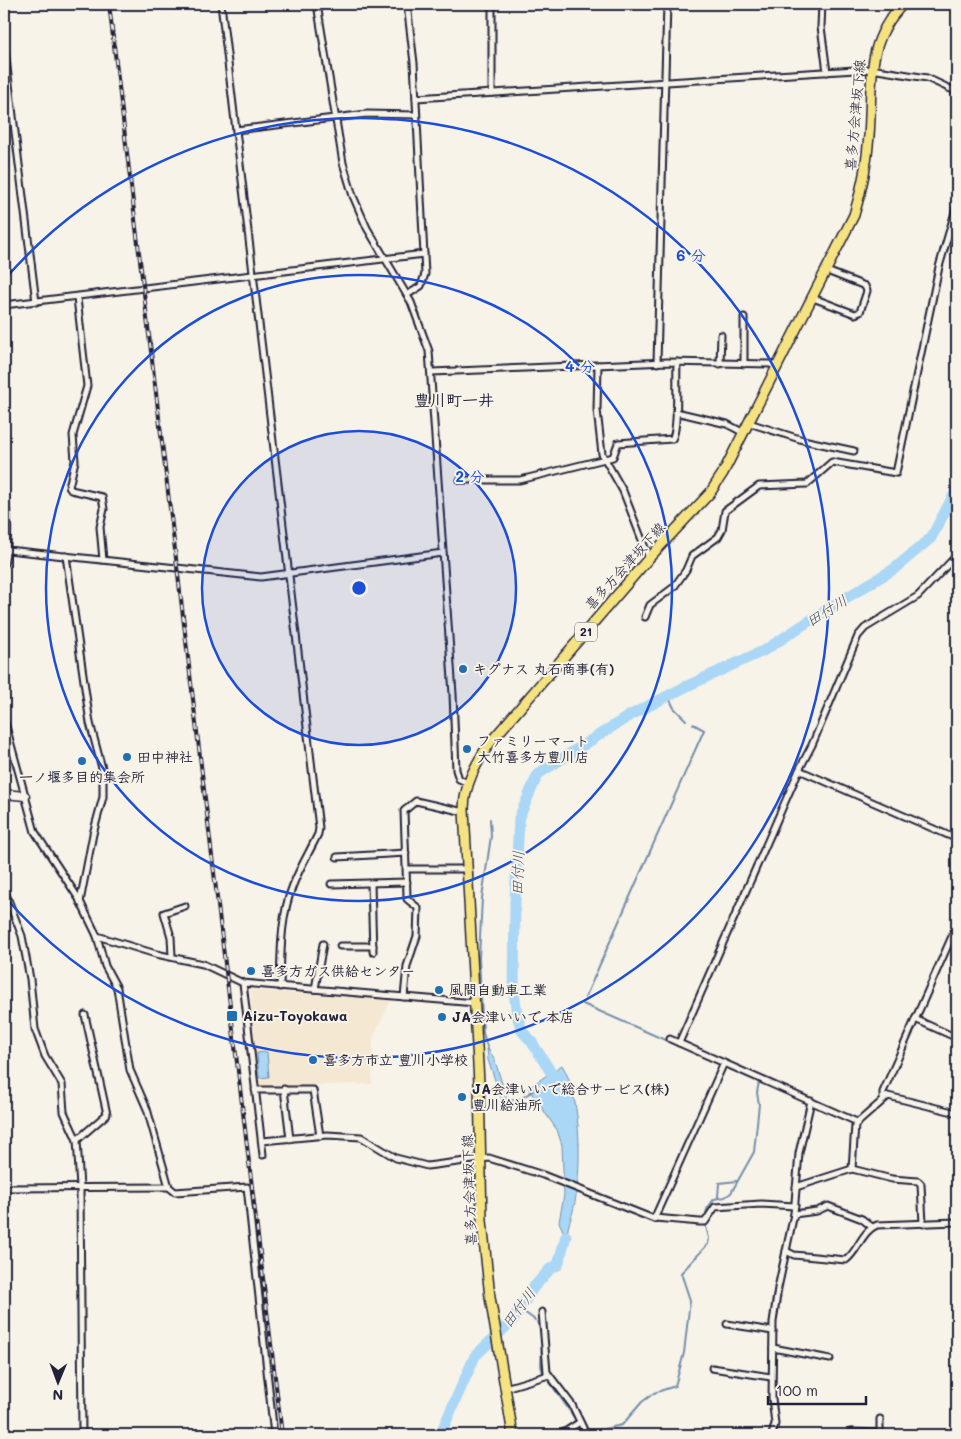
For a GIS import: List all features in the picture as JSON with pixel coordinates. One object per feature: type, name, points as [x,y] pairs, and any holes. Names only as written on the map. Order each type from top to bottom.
[{"type":"main road","name":"喜多方会津坂下線","points":[[505,1388],[482,1227],[475,1003],[464,812],[468,784],[477,763],[489,744],[649,558],[716,485],[854,215],[862,191],[869,138],[871,69],[876,44],[891,16],[903,4]]},
{"type":"main road","name":"21","points":[[505,1388],[513,1435]]},
{"type":"street","points":[[221,4],[319,828],[316,840],[293,884],[285,909],[280,987]]},
{"type":"street","points":[[317,4],[343,163],[353,196],[367,228],[407,295],[426,341],[432,372],[456,770],[458,778],[468,784]]},
{"type":"street","points":[[407,4],[416,98],[424,254],[423,283],[407,295]]},
{"type":"street","points":[[492,4],[492,93]]},
{"type":"street","points":[[657,363],[667,4]]},
{"type":"street","points":[[822,4],[821,27],[827,72]]},
{"type":"street","points":[[4,43],[36,302]]},
{"type":"street","points":[[416,98],[871,69],[926,78],[957,92]]},
{"type":"street","points":[[236,130],[367,114],[416,115]]},
{"type":"street","points":[[645,617],[650,606],[674,587],[686,570],[692,556],[718,537],[722,530],[725,511],[759,486],[807,484],[832,462],[896,473],[938,267],[957,205]]},
{"type":"street","points":[[4,305],[78,298],[424,254]]},
{"type":"street","points":[[813,298],[855,314],[860,312],[867,291],[865,286],[827,271]]},
{"type":"street","points":[[4,285],[4,301]]},
{"type":"street","points":[[78,298],[87,386],[73,435],[74,461],[69,487],[102,498],[104,509],[100,527],[103,560]]},
{"type":"street","points":[[744,317],[744,364]]},
{"type":"street","points":[[720,364],[721,335]]},
{"type":"street","points":[[460,480],[520,480],[615,455],[618,443],[672,439],[675,435],[677,362]]},
{"type":"street","points":[[432,372],[677,362],[777,366]]},
{"type":"street","points":[[598,366],[597,421],[604,459],[618,480],[649,558]]},
{"type":"street","points":[[676,412],[726,424],[744,433]]},
{"type":"street","points":[[749,423],[803,440],[854,451]]},
{"type":"street","points":[[4,492],[7,513],[8,550],[4,565]]},
{"type":"street","points":[[8,550],[252,577],[443,553]]},
{"type":"street","points":[[679,1043],[861,632],[918,596],[957,555]]},
{"type":"street","points":[[66,556],[90,723],[103,772],[103,797],[93,834],[80,902]]},
{"type":"street","points":[[4,719],[35,832],[80,902],[97,936],[105,966],[116,988],[130,1070],[147,1109],[169,1187],[174,1192],[247,1187],[274,1435]]},
{"type":"street","points":[[799,770],[957,839]]},
{"type":"street","points":[[4,794],[25,796]]},
{"type":"street","points":[[404,997],[407,966],[418,932],[418,908],[407,899],[405,808],[416,801],[420,801],[464,812]]},
{"type":"street","points":[[337,857],[406,853]]},
{"type":"street","points":[[406,869],[467,869]]},
{"type":"street","points":[[331,884],[407,882]]},
{"type":"street","points":[[340,946],[373,949],[371,883]]},
{"type":"street","points":[[4,889],[22,936],[30,979],[31,1008],[36,1034],[45,1056],[62,1084],[64,1112],[77,1140],[80,1187],[82,1435]]},
{"type":"street","points":[[172,956],[171,937],[164,913],[184,906]]},
{"type":"street","points":[[883,1098],[883,1092],[957,925]]},
{"type":"street","points":[[97,936],[203,964],[243,984],[475,1003]]},
{"type":"street","points":[[315,990],[323,944]]},
{"type":"street","points":[[243,984],[263,1155]]},
{"type":"street","points":[[77,1140],[107,1114],[85,1016]]},
{"type":"street","points":[[916,1019],[957,1038]]},
{"type":"street","points":[[670,1039],[857,1122]]},
{"type":"street","points":[[655,1218],[724,1063]]},
{"type":"street","points":[[284,1089],[290,1139]]},
{"type":"street","points":[[255,1090],[313,1090],[320,1136]]},
{"type":"street","points":[[852,1169],[853,1136],[857,1122],[863,1119],[883,1098],[895,1096],[926,1107],[957,1113]]},
{"type":"street","points":[[772,1435],[775,1424],[772,1377],[773,1331],[778,1288],[794,1214],[799,1153],[811,1101]]},
{"type":"street","points":[[262,1141],[320,1136],[361,1137],[396,1158],[419,1166],[438,1166],[480,1159],[496,1159],[655,1218],[705,1222],[715,1207],[761,1204],[795,1206]]},
{"type":"street","points":[[796,1187],[852,1169],[892,1179],[918,1181],[921,1184],[923,1224]]},
{"type":"street","points":[[4,1188],[169,1187]]},
{"type":"street","points":[[794,1214],[817,1211],[828,1206],[862,1219],[872,1227],[957,1222]]},
{"type":"street","points":[[786,1251],[794,1255],[846,1260],[872,1227]]},
{"type":"street","points":[[542,1312],[546,1350],[544,1365],[549,1375],[572,1405],[585,1432],[590,1435]]},
{"type":"street","points":[[727,1324],[773,1331]]},
{"type":"street","points":[[773,1348],[830,1359]]},
{"type":"street","points":[[712,1368],[772,1377]]},
{"type":"street","points":[[505,1388],[549,1375]]},
{"type":"street","points":[[852,1432],[880,1434],[880,1419]]},
{"type":"street","points":[[560,1435],[580,1422]]},
{"type":"shaded area","name":"喜多方市立 豊川小学校","points":[[251,990],[391,1000],[373,1038],[372,1084],[262,1086],[258,1084],[256,1081],[252,1037]]},
{"type":"water","points":[[487,1047],[495,1061],[506,1096],[512,1100],[520,1098],[522,1101],[511,1104],[502,1100],[488,1060]]},
{"type":"water","points":[[267,1052],[269,1077],[259,1078],[257,1053]]},
{"type":"water","points":[[562,1065],[569,1079],[574,1097],[579,1140],[579,1163],[575,1203],[560,1255],[564,1233],[559,1222],[564,1195],[562,1145],[557,1130],[528,1088]]},
{"type":"waterway","name":"田付川","points":[[559,1085],[531,1041],[522,1031],[517,1015],[514,991],[515,901],[519,818],[538,774],[629,716],[685,687],[765,650],[894,569],[931,538],[957,489]]},
{"type":"waterway","points":[[668,696],[674,708],[686,720]]},
{"type":"waterway","points":[[585,998],[704,730],[693,724]]},
{"type":"waterway","points":[[488,1050],[483,1033],[479,958],[482,898],[491,836],[490,819]]},
{"type":"waterway","points":[[583,1004],[681,1047]]},
{"type":"waterway","points":[[705,1218],[707,1209],[714,1199],[725,1197],[731,1193],[754,1152],[759,1104],[757,1093],[759,1081]]},
{"type":"waterway","points":[[520,1099],[533,1091]]},
{"type":"waterway","points":[[718,1197],[719,1183],[737,1181]]},
{"type":"waterway","points":[[590,1432],[622,1425],[642,1402],[654,1393],[675,1386],[684,1353],[690,1300],[681,1273],[708,1244],[709,1238],[705,1223]]},
{"type":"waterway","name":"田付川","points":[[440,1435],[475,1356],[513,1320],[533,1288],[550,1269],[558,1265],[566,1236]]},
{"type":"waterway","points":[[520,1309],[535,1320]]},
{"type":"waterway","points":[[537,1322],[541,1332]]},
{"type":"waterway","points":[[542,1344],[541,1366],[543,1373]]},
{"type":"waterway","points":[[546,1377],[576,1420]]},
{"type":"railway","points":[[109,4],[282,1435]]},
{"type":"place","name":"キグナス 丸石商事(有)","points":[[463,669]]},
{"type":"place","name":"ファミリーマート 大竹喜多方豊川店","points":[[467,749]]},
{"type":"place","name":"田中神社","points":[[127,757]]},
{"type":"place","name":"一ノ堰多目的集会所","points":[[82,761]]},
{"type":"place","name":"喜多方ガス供給センター","points":[[251,971]]},
{"type":"place","name":"風間自動車工業","points":[[439,990]]},
{"type":"place","name":"Aizu-Toyokawa","points":[[232,1016]]},
{"type":"place","name":"JA会津いいで 本店","points":[[442,1017]]},
{"type":"place","name":"喜多方市立 豊川小学校","points":[[313,1060]]},
{"type":"place","name":"JA会津いいで総合サービス(株) 豊川給油所","points":[[462,1097]]},
{"type":"district","name":"豊川町一井","points":[[454,400]]}]
